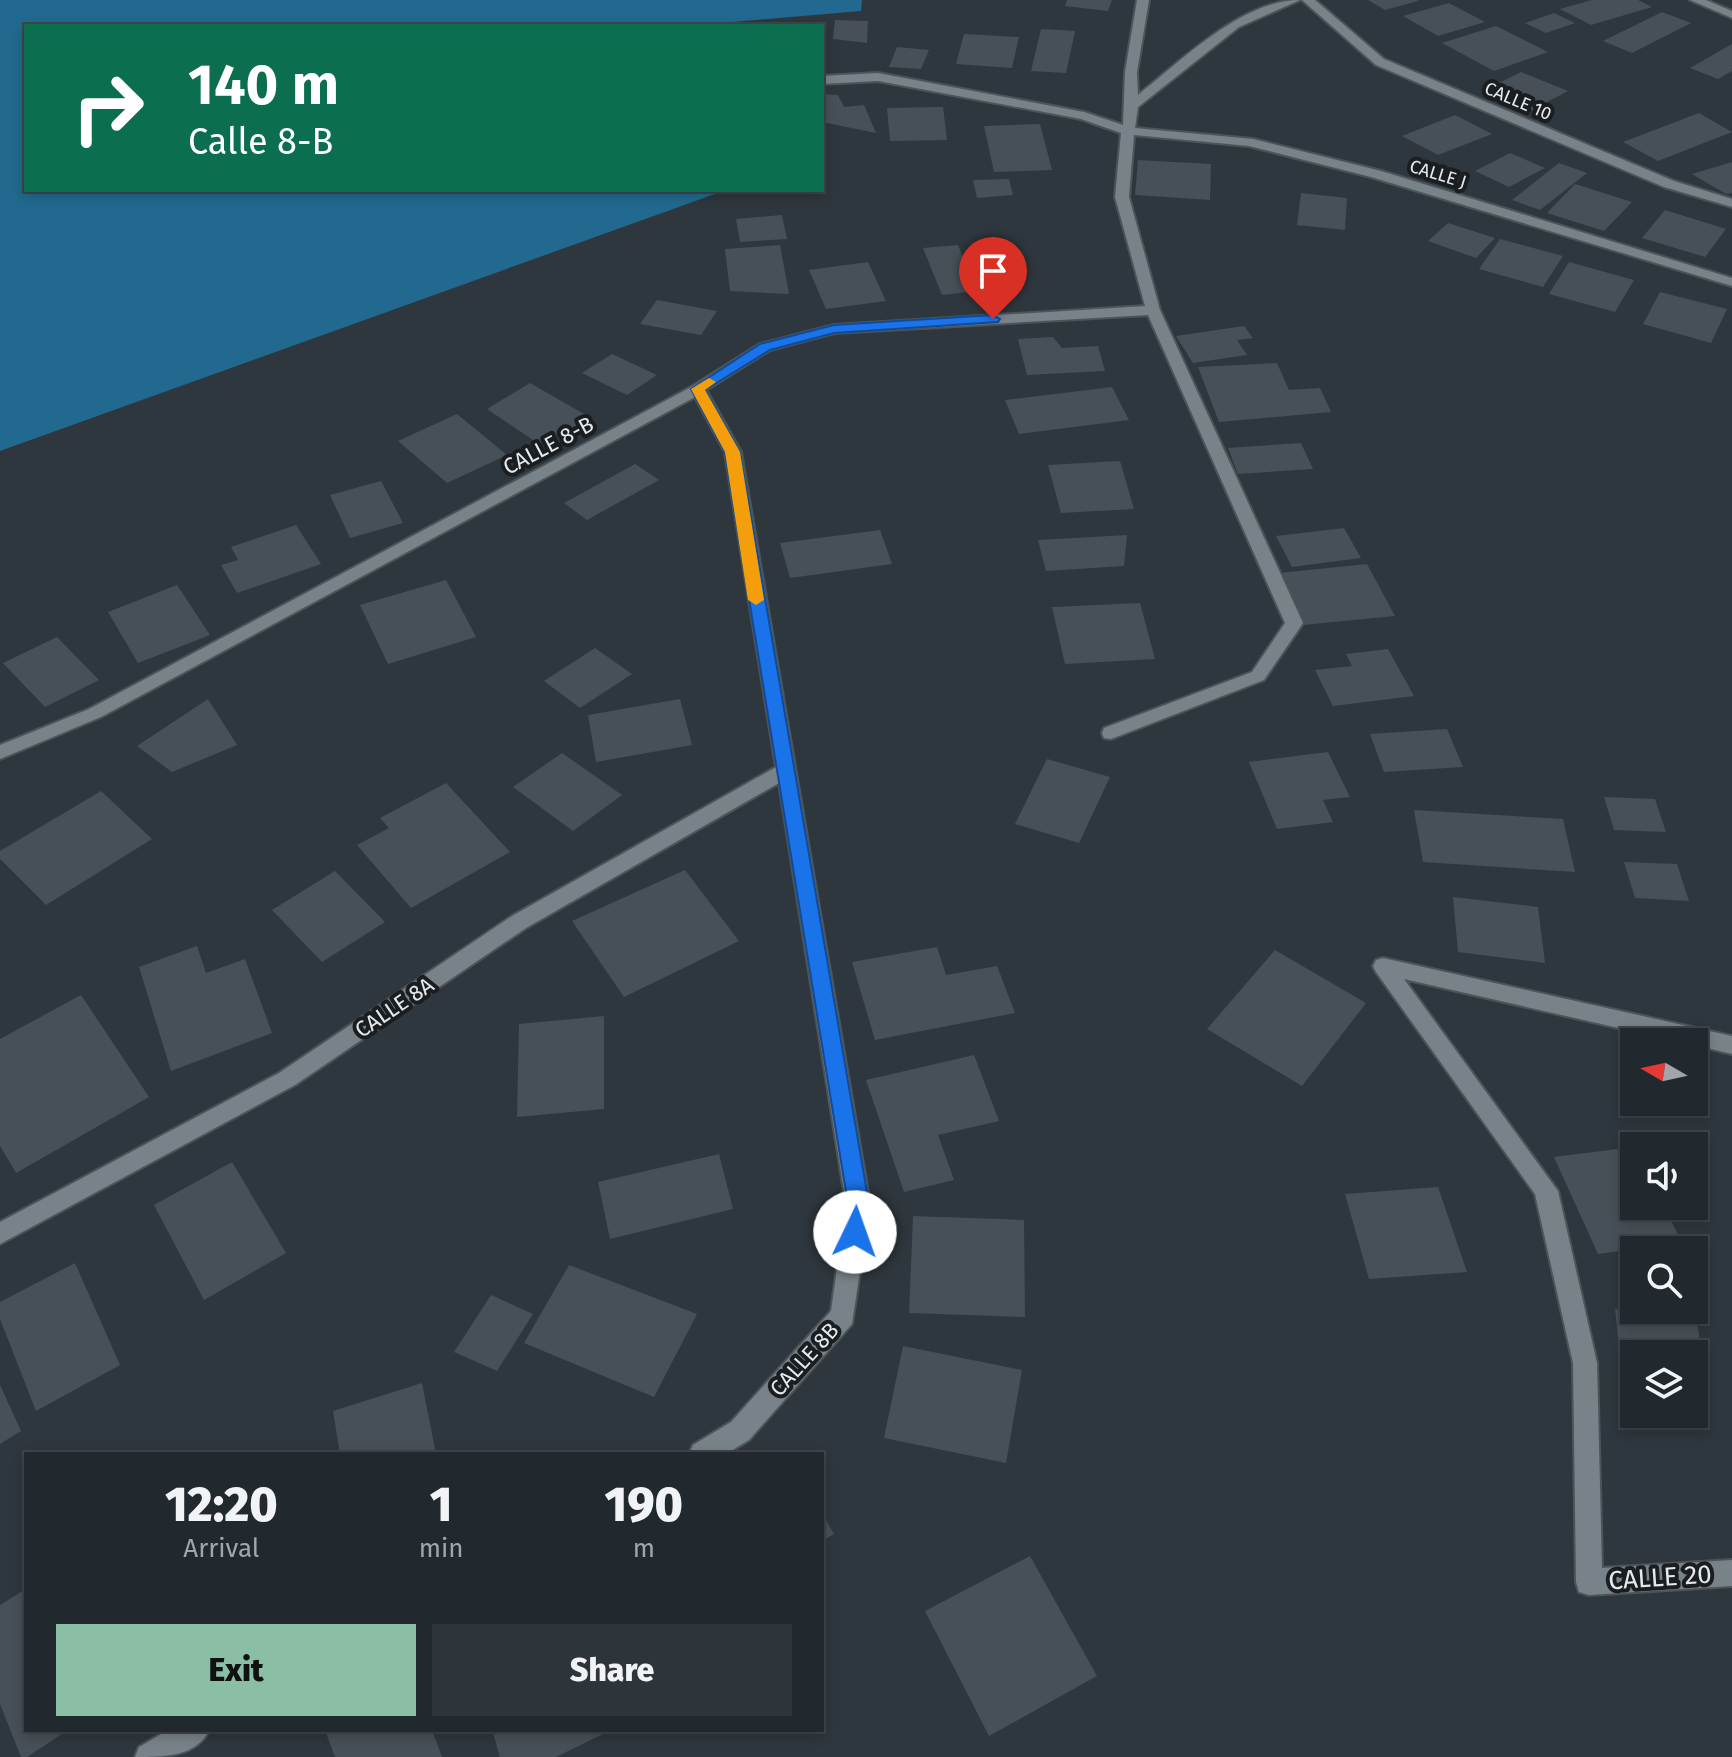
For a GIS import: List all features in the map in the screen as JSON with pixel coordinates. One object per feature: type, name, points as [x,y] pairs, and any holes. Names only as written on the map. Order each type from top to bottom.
[{"type":"street","points":[[1111,733],[1258,676],[1294,623],[1153,310],[1122,197],[1132,106],[1131,72],[1143,0]]},
{"type":"street","points":[[1132,106],[1235,25],[1294,0]]},
{"type":"street","name":"CALLE 10","points":[[1308,0],[1380,62],[1669,184],[1732,203]]},
{"type":"street","points":[[1696,0],[1732,15]]},
{"type":"street","name":"CALLE J","points":[[824,80],[878,77],[1084,116],[1128,131],[1249,142],[1376,174],[1732,282]]},
{"type":"street","name":"CALLE 8-B","points":[[0,752],[95,713],[698,389],[765,347],[834,329],[1153,310]]},
{"type":"street","name":"CALLE 8B","points":[[698,389],[733,452],[783,772],[858,1204],[843,1316],[740,1431],[705,1452]]},
{"type":"street","name":"CALLE 8A","points":[[0,1234],[287,1079],[519,922],[783,772]]},
{"type":"street","name":"CALLE 20","points":[[1732,1045],[1383,966],[1546,1191],[1585,1363],[1589,1582],[1732,1573]]},
{"type":"street","points":[[149,1757],[192,1732]]},
{"type":"shaded area","points":[[0,0],[862,0],[861,11],[710,24],[24,24],[24,192],[720,192],[0,451]]},
{"type":"building","points":[[1067,0],[1112,0],[1108,11],[1065,6]]},
{"type":"building","points":[[1368,0],[1418,0],[1418,1],[1385,10]]},
{"type":"building","points":[[1592,0],[1638,0],[1652,7],[1591,25],[1560,9]]},
{"type":"building","points":[[1449,3],[1485,22],[1438,36],[1403,16]]},
{"type":"building","points":[[1662,12],[1691,23],[1632,53],[1603,41]]},
{"type":"building","points":[[1554,13],[1575,23],[1546,33],[1525,23]]},
{"type":"building","points":[[835,20],[868,21],[867,43],[833,39]]},
{"type":"building","points":[[1496,26],[1548,52],[1494,71],[1442,43]]},
{"type":"building","points":[[1041,29],[1075,31],[1066,73],[1031,71]]},
{"type":"building","points":[[964,34],[1019,37],[1012,68],[956,64]]},
{"type":"building","points":[[1732,44],[1732,71],[1718,79],[1690,68]]},
{"type":"building","points":[[897,47],[929,50],[921,69],[889,67]]},
{"type":"building","points":[[1521,72],[1568,91],[1530,111],[1483,91]]},
{"type":"building","points":[[824,94],[838,95],[844,107],[864,105],[876,133],[824,122]]},
{"type":"building","points":[[943,107],[947,140],[890,141],[887,108]]},
{"type":"building","points":[[1699,113],[1732,132],[1658,161],[1623,142]]},
{"type":"building","points":[[1455,115],[1492,134],[1438,155],[1402,136]]},
{"type":"building","points":[[1040,124],[1052,170],[994,172],[984,126]]},
{"type":"building","points":[[1510,153],[1545,168],[1509,187],[1475,171]]},
{"type":"building","points":[[1138,160],[1211,164],[1210,200],[1135,195]]},
{"type":"building","points":[[1732,162],[1732,193],[1726,194],[1692,174]]},
{"type":"building","points":[[1559,163],[1587,173],[1540,210],[1512,200]]},
{"type":"building","points":[[1009,179],[1013,195],[977,198],[973,180]]},
{"type":"building","points":[[1575,184],[1632,202],[1604,231],[1547,213]]},
{"type":"building","points":[[1301,193],[1347,198],[1345,230],[1297,225]]},
{"type":"building","points":[[1665,210],[1726,229],[1705,257],[1642,238]]},
{"type":"building","points":[[782,215],[787,239],[740,242],[736,219]]},
{"type":"building","points":[[1448,223],[1495,238],[1476,258],[1428,241]]},
{"type":"building","points":[[1500,239],[1563,256],[1543,287],[1479,269]]},
{"type":"building","points":[[780,245],[789,294],[730,291],[725,249]]},
{"type":"building","points":[[958,245],[977,291],[942,295],[923,248]]},
{"type":"building","points":[[868,262],[886,301],[826,309],[809,270]]},
{"type":"building","points":[[1569,262],[1634,280],[1615,312],[1549,294]]},
{"type":"building","points":[[1660,292],[1727,309],[1711,343],[1643,324]]},
{"type":"building","points":[[657,300],[717,311],[701,335],[640,324]]},
{"type":"building","points":[[1244,326],[1253,338],[1237,340],[1247,355],[1193,363],[1176,336]]},
{"type":"building","points":[[1053,337],[1062,348],[1098,346],[1105,371],[1027,375],[1018,339]]},
{"type":"building","points":[[612,354],[657,375],[627,395],[582,373]]},
{"type":"building","points":[[1277,363],[1289,390],[1320,388],[1331,412],[1219,422],[1198,367]]},
{"type":"building","points":[[530,383],[591,418],[539,444],[487,409]]},
{"type":"building","points":[[1112,387],[1129,420],[1019,434],[1005,400]]},
{"type":"building","points":[[457,414],[507,455],[447,483],[398,441]]},
{"type":"building","points":[[1301,443],[1313,469],[1238,474],[1228,448]]},
{"type":"building","points":[[1120,461],[1134,509],[1061,513],[1048,465]]},
{"type":"building","points":[[635,464],[659,480],[587,520],[564,503]]},
{"type":"building","points":[[381,481],[403,523],[350,538],[330,495]]},
{"type":"building","points":[[296,525],[321,564],[237,593],[221,565],[238,560],[231,547]]},
{"type":"building","points":[[1344,528],[1361,558],[1292,567],[1276,536]]},
{"type":"building","points":[[880,530],[892,564],[790,578],[780,543]]},
{"type":"building","points":[[1127,535],[1124,566],[1046,571],[1038,540]]},
{"type":"building","points":[[1367,564],[1395,616],[1303,625],[1279,573]]},
{"type":"building","points":[[446,580],[476,637],[388,664],[360,605]]},
{"type":"building","points":[[177,585],[210,635],[138,663],[108,612]]},
{"type":"building","points":[[1140,603],[1155,659],[1065,664],[1052,607]]},
{"type":"building","points":[[57,637],[99,680],[45,707],[3,663]]},
{"type":"building","points":[[595,648],[632,674],[580,708],[544,681]]},
{"type":"building","points":[[1388,649],[1414,696],[1333,706],[1315,670],[1352,666],[1346,654]]},
{"type":"building","points":[[208,699],[237,745],[172,772],[137,746]]},
{"type":"building","points":[[680,699],[692,745],[596,762],[588,715]]},
{"type":"building","points":[[1447,729],[1463,767],[1384,772],[1370,734]]},
{"type":"building","points":[[1328,752],[1350,797],[1323,800],[1333,822],[1277,829],[1249,762]]},
{"type":"building","points":[[562,753],[622,795],[573,831],[513,787]]},
{"type":"building","points":[[1047,759],[1110,777],[1079,843],[1015,824]]},
{"type":"building","points":[[446,783],[510,852],[411,908],[357,845],[389,828],[380,818]]},
{"type":"building","points":[[101,791],[152,839],[46,905],[0,859],[0,851]]},
{"type":"building","points":[[1604,797],[1655,799],[1666,832],[1614,830]]},
{"type":"building","points":[[1414,810],[1563,819],[1575,872],[1423,862]]},
{"type":"building","points":[[1624,862],[1677,864],[1689,901],[1635,898]]},
{"type":"building","points":[[685,870],[739,941],[624,997],[572,921]]},
{"type":"building","points":[[335,871],[385,922],[322,962],[272,910]]},
{"type":"building","points":[[1453,897],[1538,907],[1545,963],[1458,952]]},
{"type":"building","points":[[197,946],[206,973],[245,959],[272,1033],[171,1071],[139,967]]},
{"type":"building","points":[[937,947],[946,975],[997,966],[1015,1013],[875,1040],[852,962]]},
{"type":"building","points":[[1275,950],[1366,1003],[1302,1086],[1207,1029]]},
{"type":"building","points":[[81,995],[149,1097],[16,1173],[0,1146],[0,1039]]},
{"type":"building","points":[[604,1016],[604,1109],[517,1117],[519,1024]]},
{"type":"building","points":[[974,1055],[999,1121],[938,1135],[954,1180],[904,1192],[866,1080]]},
{"type":"building","points":[[1620,1149],[1620,1220],[1671,1220],[1679,1236],[1620,1236],[1620,1251],[1598,1254],[1554,1157]]},
{"type":"building","points":[[719,1154],[733,1209],[610,1239],[598,1182]]},
{"type":"building","points":[[232,1162],[286,1253],[204,1300],[154,1205]]},
{"type":"building","points":[[1438,1187],[1467,1272],[1369,1279],[1345,1194]]},
{"type":"building","points":[[913,1216],[1024,1220],[1025,1317],[909,1313]]},
{"type":"building","points":[[75,1263],[120,1365],[36,1411],[0,1319],[0,1302]]},
{"type":"building","points":[[569,1265],[697,1314],[654,1397],[524,1343]]},
{"type":"building","points":[[491,1295],[533,1314],[497,1371],[454,1352]]},
{"type":"building","points":[[1615,1309],[1620,1310],[1620,1324],[1697,1324],[1700,1340],[1620,1340],[1620,1356]]},
{"type":"building","points":[[903,1346],[1022,1370],[1006,1463],[884,1438]]},
{"type":"building","points":[[422,1383],[436,1452],[340,1452],[333,1411]]},
{"type":"building","points":[[0,1385],[21,1431],[0,1444]]},
{"type":"building","points":[[824,1516],[834,1534],[824,1540]]},
{"type":"building","points":[[1030,1556],[1097,1676],[989,1736],[925,1611]]},
{"type":"building","points":[[24,1590],[24,1732],[65,1732],[27,1757],[21,1757],[0,1704],[0,1605]]},
{"type":"building","points":[[326,1732],[433,1732],[442,1757],[335,1757]]},
{"type":"building","points":[[493,1732],[605,1733],[556,1757],[500,1757]]},
{"type":"slow traffic","points":[[709,382],[698,389],[733,452],[756,600]]},
{"type":"route","points":[[855,1232],[858,1204],[783,772],[733,452],[698,389],[765,347],[834,329],[993,319]]}]
